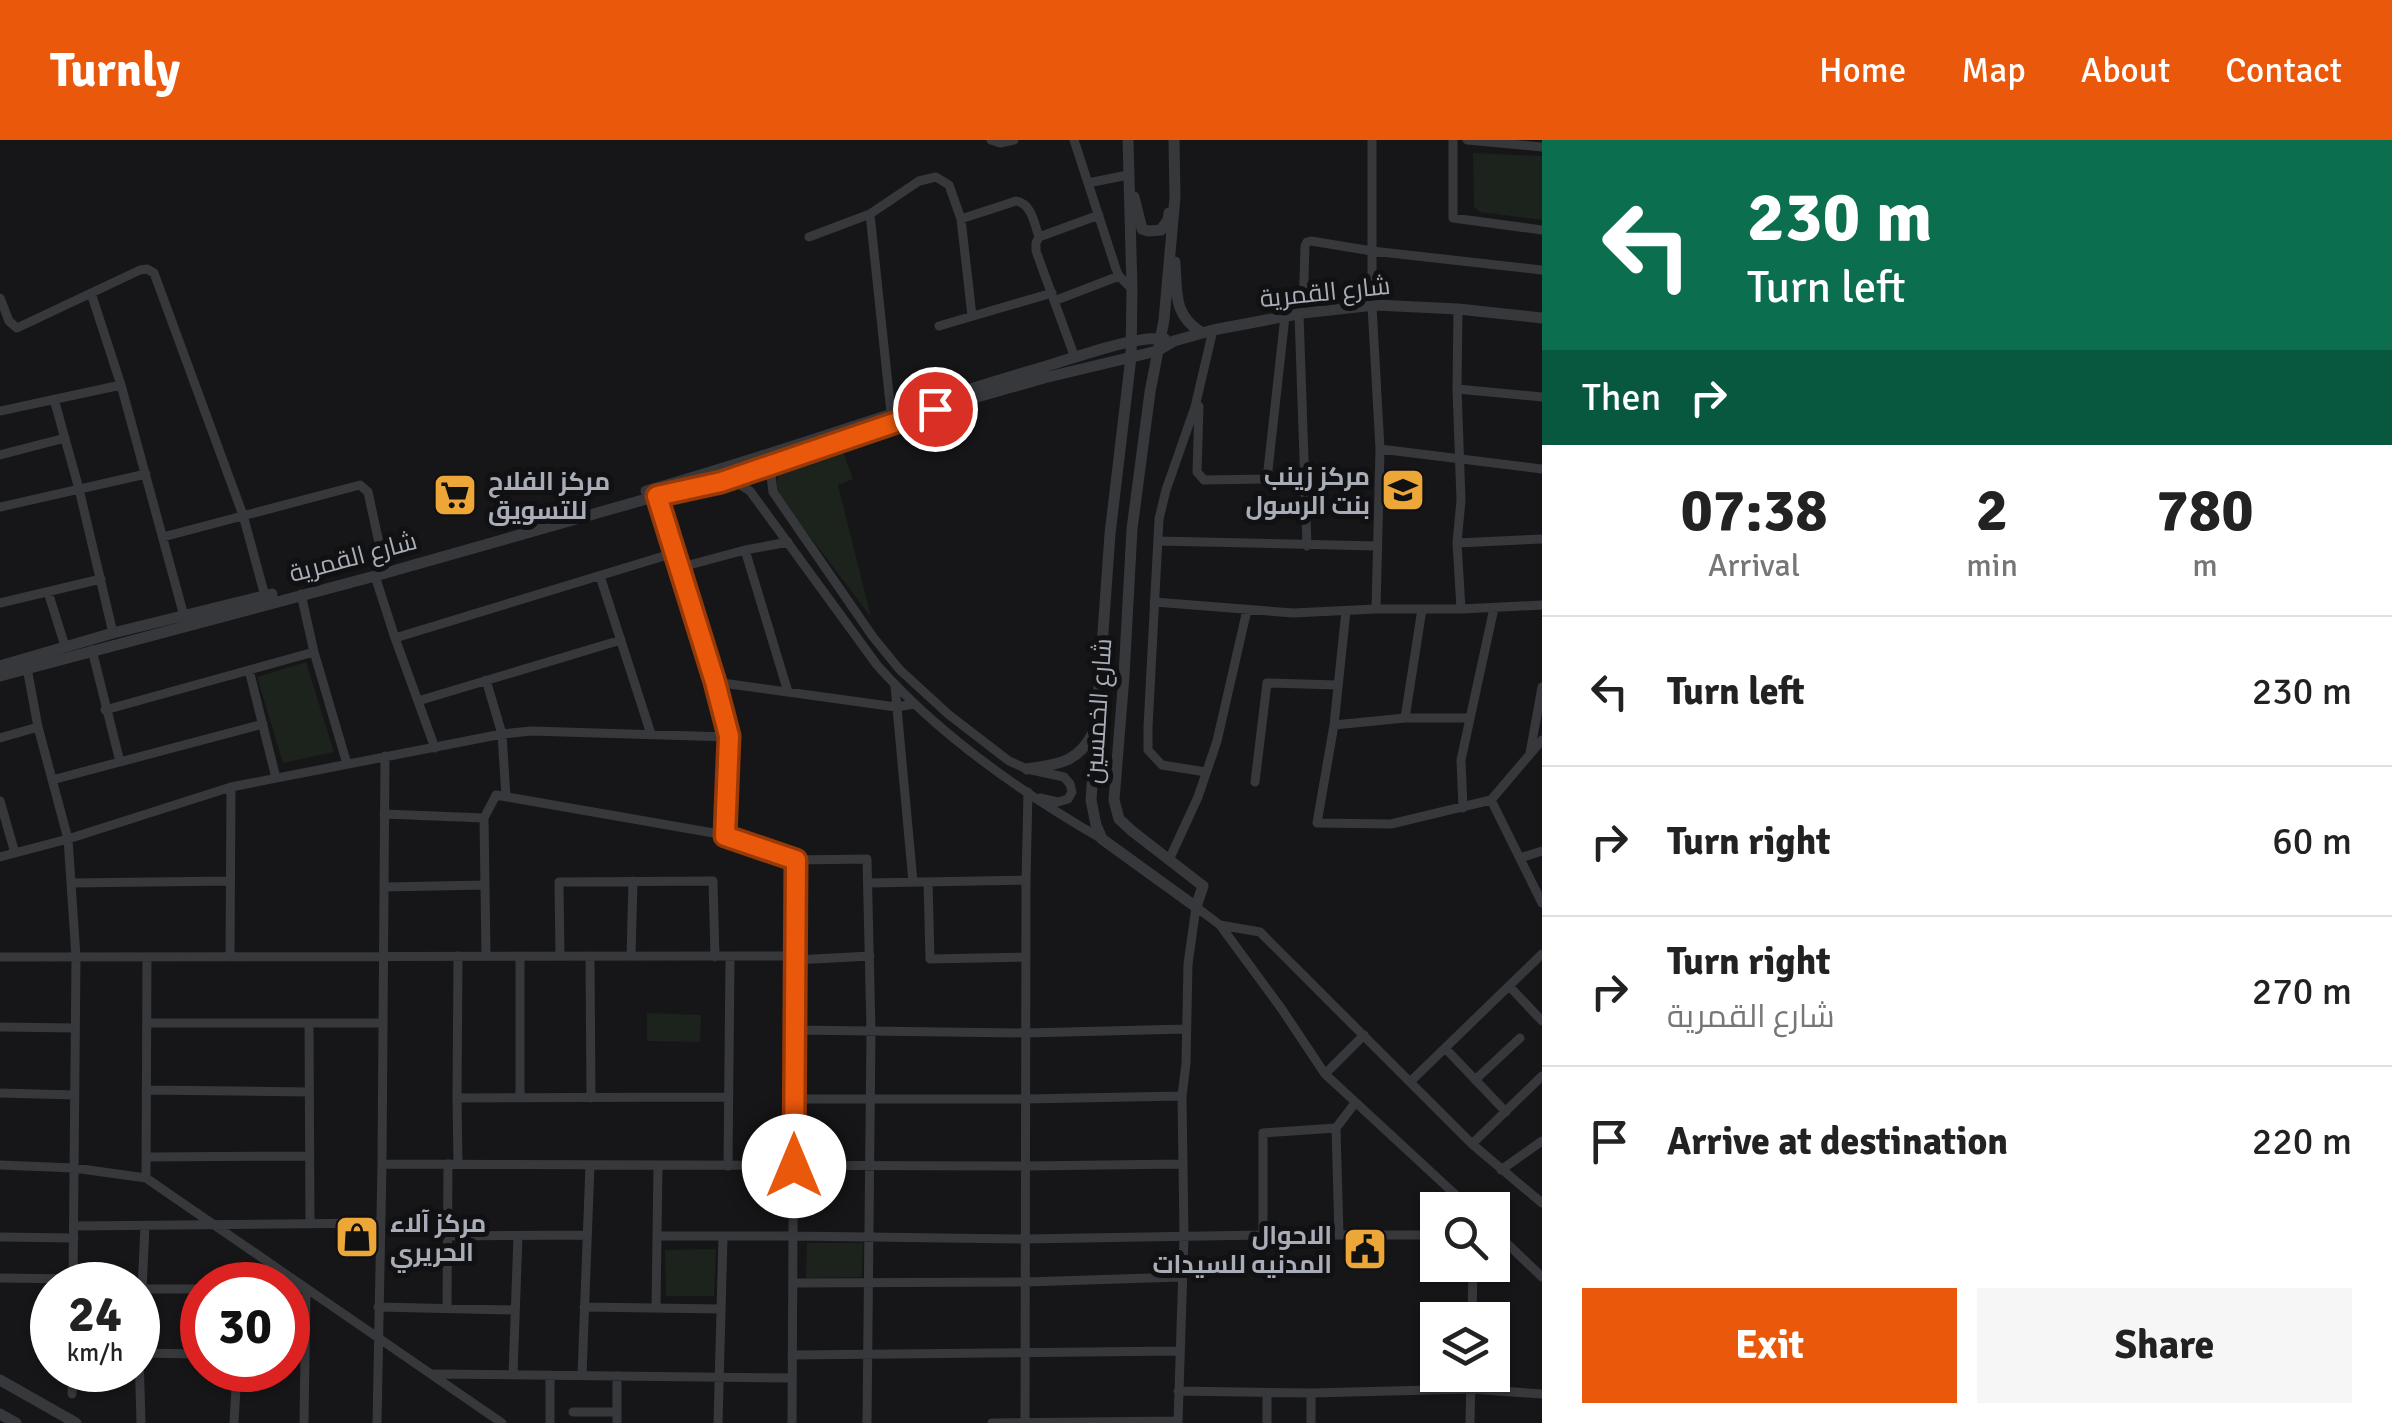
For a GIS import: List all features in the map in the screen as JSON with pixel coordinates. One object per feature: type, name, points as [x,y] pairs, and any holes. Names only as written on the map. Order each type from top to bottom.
[{"type":"street","points":[[991,140],[1014,140]]},
{"type":"street","points":[[1074,140],[1120,276],[1132,289]]},
{"type":"street","name":"شارع الخمسين","points":[[1102,839],[1091,800],[1110,534],[1130,357],[1128,140]]},
{"type":"street","name":"شارع الخمسين","points":[[1174,140],[1173,228],[1164,320],[1132,529],[1114,800],[1119,819],[1203,886],[1196,906]]},
{"type":"street","points":[[1372,140],[1372,306],[1380,448],[1376,609]]},
{"type":"street","points":[[1452,140],[1453,218],[1542,230]]},
{"type":"street","points":[[1467,140],[1542,147]]},
{"type":"street","points":[[1088,183],[1128,169],[1142,228],[1148,232],[1161,230],[1168,220],[1175,162]]},
{"type":"street","points":[[810,237],[870,214],[920,181],[936,176],[950,185],[961,219],[972,316]]},
{"type":"street","points":[[961,219],[1016,200],[1029,208],[1040,237]]},
{"type":"street","points":[[870,214],[891,412]]},
{"type":"street","points":[[1075,358],[1036,243],[1040,237],[1098,215]]},
{"type":"street","points":[[1173,228],[1178,304],[1183,317],[1208,332],[1199,388],[1197,472],[1204,480],[1267,479],[1285,316]]},
{"type":"street","points":[[1307,546],[1301,313],[1307,242],[1542,270]]},
{"type":"street","points":[[0,298],[9,321],[17,328],[140,270],[154,272],[243,515],[265,596]]},
{"type":"street","points":[[939,326],[1120,276]]},
{"type":"street","points":[[91,293],[122,385],[184,616]]},
{"type":"street","name":"شارع القمرية","points":[[1,666],[26,668],[657,496],[721,482],[935,409],[1208,332],[1301,313],[1372,306],[1458,309],[1542,318]]},
{"type":"street","points":[[1458,309],[1461,500],[1457,543],[1461,609]]},
{"type":"street","points":[[1,666],[113,633],[380,571],[1075,358],[1130,343],[1159,344]]},
{"type":"street","points":[[0,410],[122,385]]},
{"type":"street","points":[[1199,388],[1159,519],[1148,750],[1162,766],[1206,772]]},
{"type":"street","points":[[1457,389],[1542,398]]},
{"type":"street","points":[[54,399],[113,633]]},
{"type":"street","points":[[0,454],[65,438]]},
{"type":"street","points":[[1380,448],[1542,469]]},
{"type":"street","points":[[783,460],[776,464],[771,476],[772,492],[900,670],[948,714],[1009,761],[1064,777],[1072,792],[1068,799],[1058,802],[1028,792]]},
{"type":"street","points":[[0,508],[146,474]]},
{"type":"street","points":[[721,482],[737,482],[750,490],[866,650],[915,704],[1028,792],[1102,839],[1220,925],[1325,1074],[1452,1192]]},
{"type":"street","points":[[163,537],[360,484],[368,492],[395,638],[436,748]]},
{"type":"street","points":[[657,496],[729,736],[725,836]]},
{"type":"street","points":[[1457,543],[1542,539]]},
{"type":"street","points":[[1158,540],[1376,546]]},
{"type":"street","points":[[678,568],[788,542]]},
{"type":"street","points":[[745,550],[788,692]]},
{"type":"street","points":[[395,638],[674,553]]},
{"type":"street","points":[[600,576],[650,734]]},
{"type":"street","points":[[0,603],[101,579]]},
{"type":"street","points":[[48,592],[65,646]]},
{"type":"street","points":[[301,594],[348,764]]},
{"type":"street","points":[[1154,602],[1293,613],[1542,605]]},
{"type":"street","points":[[1463,808],[1461,760],[1494,608]]},
{"type":"street","points":[[1405,718],[1422,609]]},
{"type":"street","points":[[1169,860],[1198,797],[1217,741],[1247,610]]},
{"type":"street","points":[[1346,611],[1318,823],[1391,824],[1491,800],[1542,740]]},
{"type":"street","points":[[418,702],[620,640]]},
{"type":"street","points":[[92,650],[120,762]]},
{"type":"street","points":[[105,710],[314,652]]},
{"type":"street","points":[[26,668],[68,839],[76,956],[73,1262]]},
{"type":"street","points":[[249,670],[276,778]]},
{"type":"street","points":[[486,680],[502,734],[506,797]]},
{"type":"street","points":[[715,682],[896,707],[915,704]]},
{"type":"street","points":[[1255,782],[1266,682],[1337,685]]},
{"type":"street","points":[[895,686],[913,882]]},
{"type":"street","points":[[1530,753],[1542,686]]},
{"type":"street","points":[[1334,724],[1470,718]]},
{"type":"street","points":[[52,780],[263,724]]},
{"type":"street","points":[[0,738],[38,727]]},
{"type":"street","points":[[1028,768],[1074,756],[1086,747],[1095,729]]},
{"type":"street","points":[[0,856],[68,839],[230,787],[502,734],[531,731],[729,736]]},
{"type":"street","points":[[376,1423],[385,756]]},
{"type":"street","points":[[230,787],[230,956]]},
{"type":"street","points":[[1025,1423],[1028,792]]},
{"type":"street","points":[[486,956],[484,818],[496,795],[725,836],[796,860],[867,859],[871,1031],[867,1423]]},
{"type":"street","points":[[1491,800],[1542,903]]},
{"type":"street","points":[[0,802],[15,853]]},
{"type":"street","points":[[384,814],[484,818]]},
{"type":"street","points":[[1520,858],[1542,851]]},
{"type":"street","points":[[792,1423],[796,860]]},
{"type":"street","points":[[560,956],[559,882],[713,880],[715,958]]},
{"type":"street","points":[[868,883],[1026,880]]},
{"type":"street","points":[[71,883],[230,881]]},
{"type":"street","points":[[631,956],[633,882]]},
{"type":"street","points":[[928,882],[930,960],[1026,957]]},
{"type":"street","points":[[385,887],[485,885]]},
{"type":"street","points":[[992,1423],[1178,1422],[1184,1236],[1182,1096],[1188,964],[1196,906]]},
{"type":"street","points":[[1220,925],[1260,932],[1472,1144],[1542,1203]]},
{"type":"street","points":[[1410,1082],[1542,954]]},
{"type":"street","points":[[146,1178],[148,956]]},
{"type":"street","points":[[447,1308],[457,1098],[458,956]]},
{"type":"street","points":[[520,956],[520,1098]]},
{"type":"street","points":[[590,956],[591,1098]]},
{"type":"street","points":[[0,957],[870,956]]},
{"type":"street","points":[[728,1166],[730,957]]},
{"type":"street","points":[[1509,986],[1542,1021]]},
{"type":"street","points":[[146,1023],[383,1023]]},
{"type":"street","points":[[309,1023],[310,1224]]},
{"type":"street","points":[[0,1027],[75,1028]]},
{"type":"street","points":[[794,1030],[1026,1033],[1186,1029]]},
{"type":"street","points":[[1325,1074],[1364,1034]]},
{"type":"street","points":[[1476,1080],[1520,1038]]},
{"type":"street","points":[[1445,1048],[1506,1112]]},
{"type":"street","points":[[1472,1144],[1542,1076]]},
{"type":"street","points":[[146,1090],[310,1092]]},
{"type":"street","points":[[0,1093],[75,1095]]},
{"type":"street","points":[[794,1100],[1182,1096]]},
{"type":"street","points":[[457,1098],[728,1097]]},
{"type":"street","points":[[1339,1235],[1336,1128],[1354,1103]]},
{"type":"street","points":[[1263,1235],[1262,1133],[1336,1128]]},
{"type":"street","points":[[1501,1170],[1542,1141]]},
{"type":"street","points":[[146,1157],[310,1156]]},
{"type":"street","points":[[382,1164],[1182,1164]]},
{"type":"street","points":[[0,1165],[74,1168],[146,1178],[267,1262]]},
{"type":"street","points":[[582,1375],[590,1165]]},
{"type":"street","points":[[656,1308],[658,1165]]},
{"type":"street","points":[[74,1226],[380,1223]]},
{"type":"street","points":[[143,1262],[145,1226]]},
{"type":"street","points":[[657,1236],[1026,1240],[1420,1235]]},
{"type":"street","points":[[448,1236],[587,1236]]},
{"type":"street","points":[[513,1374],[518,1236]]},
{"type":"street","points":[[0,1237],[74,1238]]},
{"type":"street","points":[[718,1423],[722,1237]]},
{"type":"street","points":[[1510,1247],[1542,1277]]},
{"type":"street","points":[[793,1282],[1182,1277]]},
{"type":"street","points":[[0,1278],[30,1280]]},
{"type":"street","points":[[310,1291],[502,1423]]},
{"type":"street","points":[[378,1307],[515,1310]]},
{"type":"street","points":[[584,1307],[721,1309]]},
{"type":"street","points":[[792,1354],[1179,1351]]},
{"type":"street","points":[[432,1374],[792,1378]]},
{"type":"street","points":[[550,1375],[550,1423]]},
{"type":"street","points":[[574,1412],[617,1418],[616,1376]]},
{"type":"street","points":[[0,1380],[76,1423]]},
{"type":"street","points":[[1178,1392],[1420,1390]]},
{"type":"street","points":[[140,1392],[141,1423]]},
{"type":"street","points":[[234,1423],[236,1392]]},
{"type":"street","points":[[304,1392],[304,1423]]},
{"type":"street","points":[[1470,1423],[1471,1392]]},
{"type":"street","points":[[1510,1392],[1542,1394]]},
{"type":"street","points":[[1267,1393],[1267,1423]]},
{"type":"street","points":[[1310,1423],[1311,1393]]},
{"type":"street","points":[[0,1414],[16,1423]]},
{"type":"shaded area","points":[[1473,153],[1542,156],[1542,220],[1480,212],[1474,207]]},
{"type":"shaded area","points":[[841,446],[853,479],[838,485],[871,617],[776,492],[777,480],[789,464]]},
{"type":"shaded area","points":[[306,662],[334,752],[283,763],[257,677]]},
{"type":"shaded area","points":[[647,1013],[701,1015],[700,1042],[647,1041]]},
{"type":"shaded area","points":[[807,1243],[863,1243],[862,1277],[806,1278]]},
{"type":"shaded area","points":[[716,1249],[714,1296],[666,1296],[665,1250]]},
{"type":"place","name":"مركز زينب بنت الرسول","points":[[1403,490]]},
{"type":"place","name":"مركز الفلاح للتسويق","points":[[455,495]]},
{"type":"place","name":"مركز آلاء الحريري","points":[[357,1237]]},
{"type":"place","name":"الاحوال المدنيه للسيدات","points":[[1365,1249]]},
{"type":"route","points":[[794,1166],[796,860],[725,836],[729,736],[657,496],[721,482],[935,409]]}]
